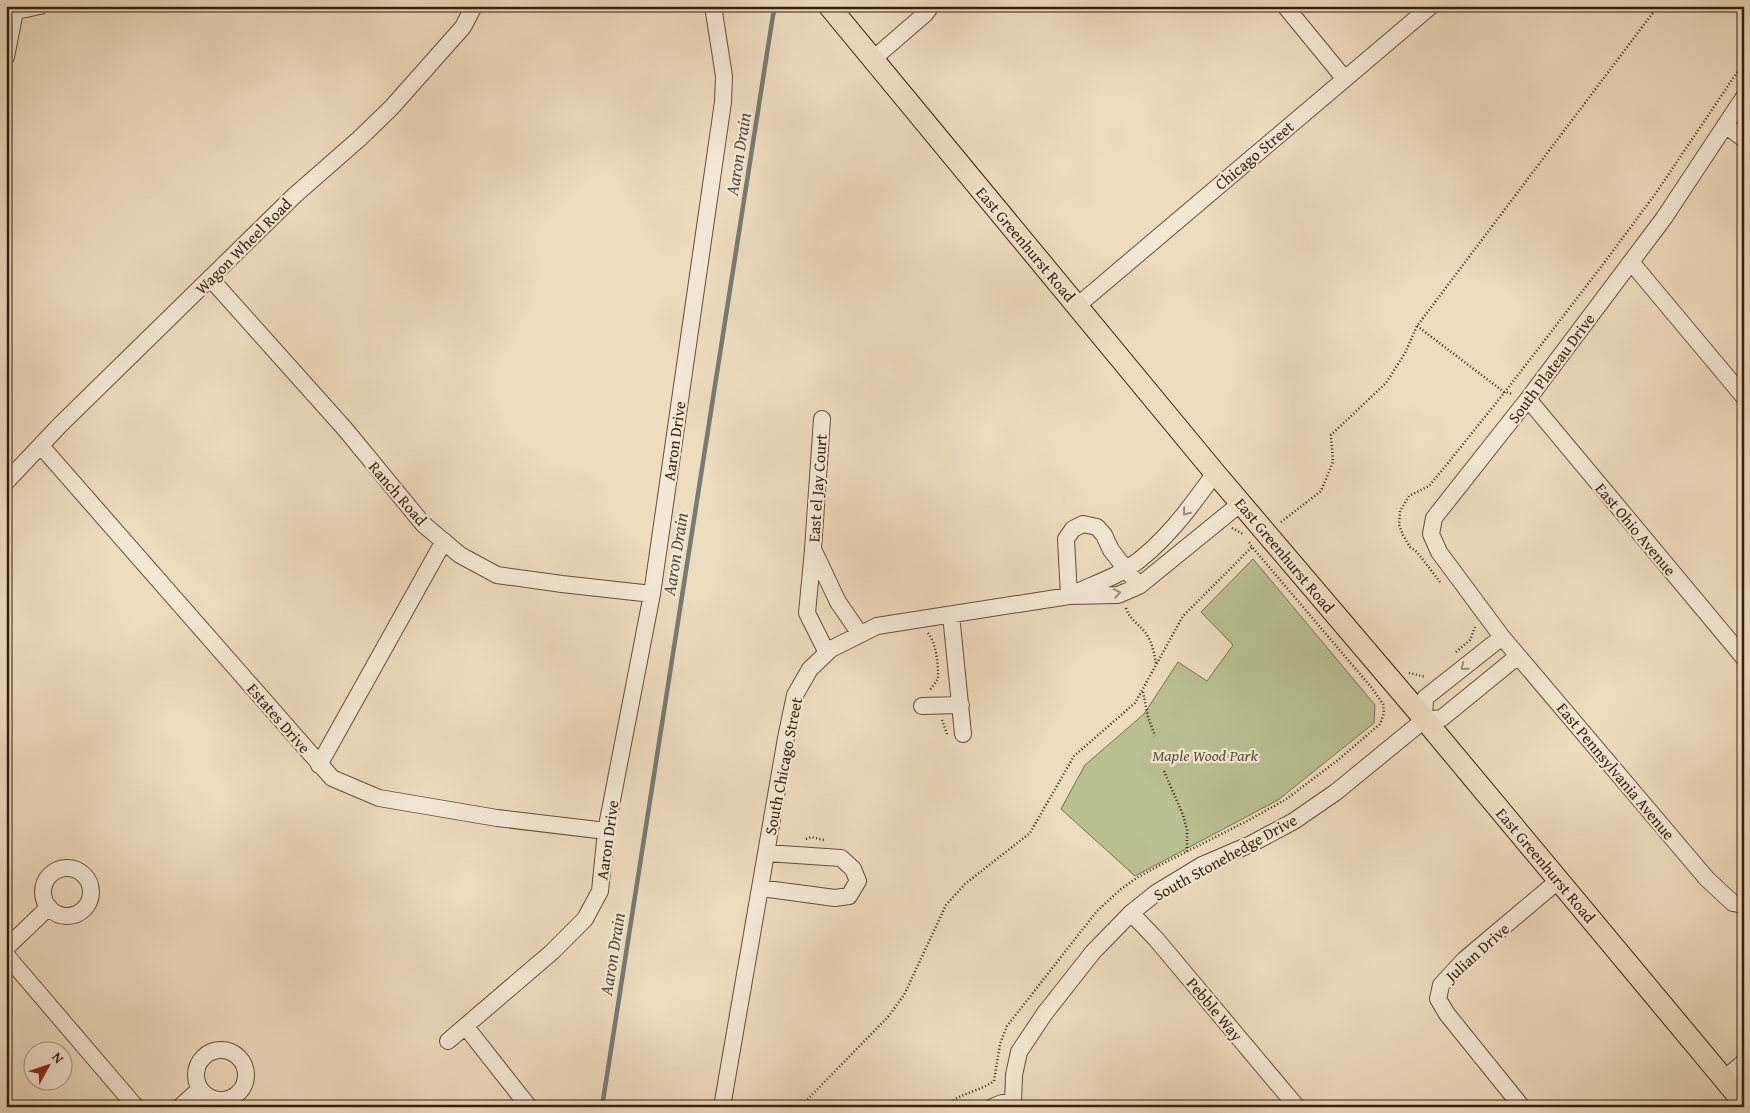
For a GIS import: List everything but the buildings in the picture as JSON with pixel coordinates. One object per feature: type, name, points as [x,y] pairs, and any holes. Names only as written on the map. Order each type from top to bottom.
[{"type":"main road","name":"East Greenhurst Road","points":[[829,6],[1215,473],[1268,533],[1744,1103]]},
{"type":"street","points":[[6,57],[16,8],[40,6]]},
{"type":"street","name":"Wagon Wheel Road","points":[[6,482],[60,424],[295,195],[392,108],[463,27],[474,6]]},
{"type":"street","name":"Aaron Drive","points":[[448,1041],[552,952],[585,919],[600,891],[606,831],[652,594],[723,102],[724,76],[712,10],[713,6]]},
{"type":"street","points":[[873,59],[925,14],[931,6]]},
{"type":"street","points":[[1284,6],[1344,78]]},
{"type":"street","name":"Chicago Street","points":[[1077,306],[1344,78],[1432,6]]},
{"type":"street","name":"South Plateau Drive","points":[[1502,636],[1439,552],[1431,534],[1434,518],[1528,399],[1664,218],[1744,97]]},
{"type":"street","points":[[1726,125],[1744,139]]},
{"type":"street","points":[[1631,262],[1744,397]]},
{"type":"street","name":"Ranch Road","points":[[210,278],[344,429],[423,524],[460,555],[497,575],[652,594]]},
{"type":"street","name":"East Ohio Avenue","points":[[1528,399],[1744,658]]},
{"type":"street","name":"East el Jay Court","points":[[822,419],[813,549],[838,602],[860,634]]},
{"type":"street","name":"Estates Drive","points":[[41,446],[332,778],[379,798],[497,818],[606,831]]},
{"type":"street","name":"South Chicago Street","points":[[1069,596],[1126,570],[1147,553],[1178,523],[1215,473]]},
{"type":"street","name":"South Chicago Street","points":[[722,1107],[795,695],[810,669],[831,649],[877,626],[1069,596],[1118,595],[1139,586],[1241,503]]},
{"type":"street","points":[[1069,596],[1066,539],[1073,529],[1083,524],[1097,527],[1104,535],[1111,550],[1139,586]]},
{"type":"street","points":[[319,765],[444,541]]},
{"type":"street","points":[[813,549],[807,613],[826,653]]},
{"type":"street","points":[[952,615],[961,706],[956,737]]},
{"type":"street","points":[[1424,720],[1425,698],[1502,636]]},
{"type":"street","name":"East Pennsylvania Avenue","points":[[1502,636],[1707,879],[1738,904]]},
{"type":"street","name":"South Stonehedge Drive","points":[[992,1107],[1002,1103],[1017,1105],[1014,1075],[1019,1052],[1045,1013],[1093,952],[1131,913],[1156,892],[1202,865],[1251,844],[1294,821],[1336,792],[1424,720],[1442,718],[1518,656]]},
{"type":"street","points":[[922,698],[961,706]]},
{"type":"street","points":[[760,888],[835,898],[850,896],[858,881],[852,869],[841,858],[766,852]]},
{"type":"street","name":"Julian Drive","points":[[1522,1107],[1447,1014],[1438,999],[1441,985],[1464,960],[1559,880]]},
{"type":"street","points":[[6,948],[49,907]]},
{"type":"street","name":"Pebble Way","points":[[1131,913],[1156,939],[1297,1107]]},
{"type":"street","points":[[6,955],[136,1107]]},
{"type":"street","points":[[466,1027],[529,1107]]},
{"type":"street","points":[[1724,1079],[1744,1062]]},
{"type":"street","points":[[180,1107],[200,1089]]},
{"type":"path","points":[[800,1107],[888,1017],[904,995],[946,905],[965,884],[1030,833],[1074,756],[1135,703],[1183,616],[1252,547],[1320,491],[1333,462],[1331,435],[1386,383],[1406,353],[1417,326],[1658,6]]},
{"type":"path","points":[[1417,326],[1504,392],[1528,399]]},
{"type":"path","points":[[945,1107],[970,1092],[986,1087],[994,1081],[1000,1044],[1007,1026],[1097,911],[1138,877],[1285,800],[1338,760],[1380,724],[1384,713],[1382,704],[1371,687],[1252,547],[1247,536],[1231,527]]},
{"type":"path","points":[[1118,595],[1123,601],[1129,617],[1145,631],[1152,647],[1156,664]]},
{"type":"path","points":[[922,698],[938,679],[938,663],[932,638],[925,630]]},
{"type":"path","points":[[1142,690],[1148,717],[1155,736]]},
{"type":"path","points":[[937,717],[942,720],[956,737]]},
{"type":"path","points":[[1164,772],[1183,815],[1187,830],[1187,852]]},
{"type":"path","points":[[805,840],[810,837],[826,841]]},
{"type":"green space","name":"Maple Wood Park","points":[[1253,559],[1375,705],[1374,723],[1278,800],[1135,876],[1061,809],[1085,765],[1144,714],[1178,662],[1207,681],[1233,645],[1201,612]]},
{"type":"waterway","name":"Aaron Drain","points":[[602,1107],[773,15],[776,6]]}]
